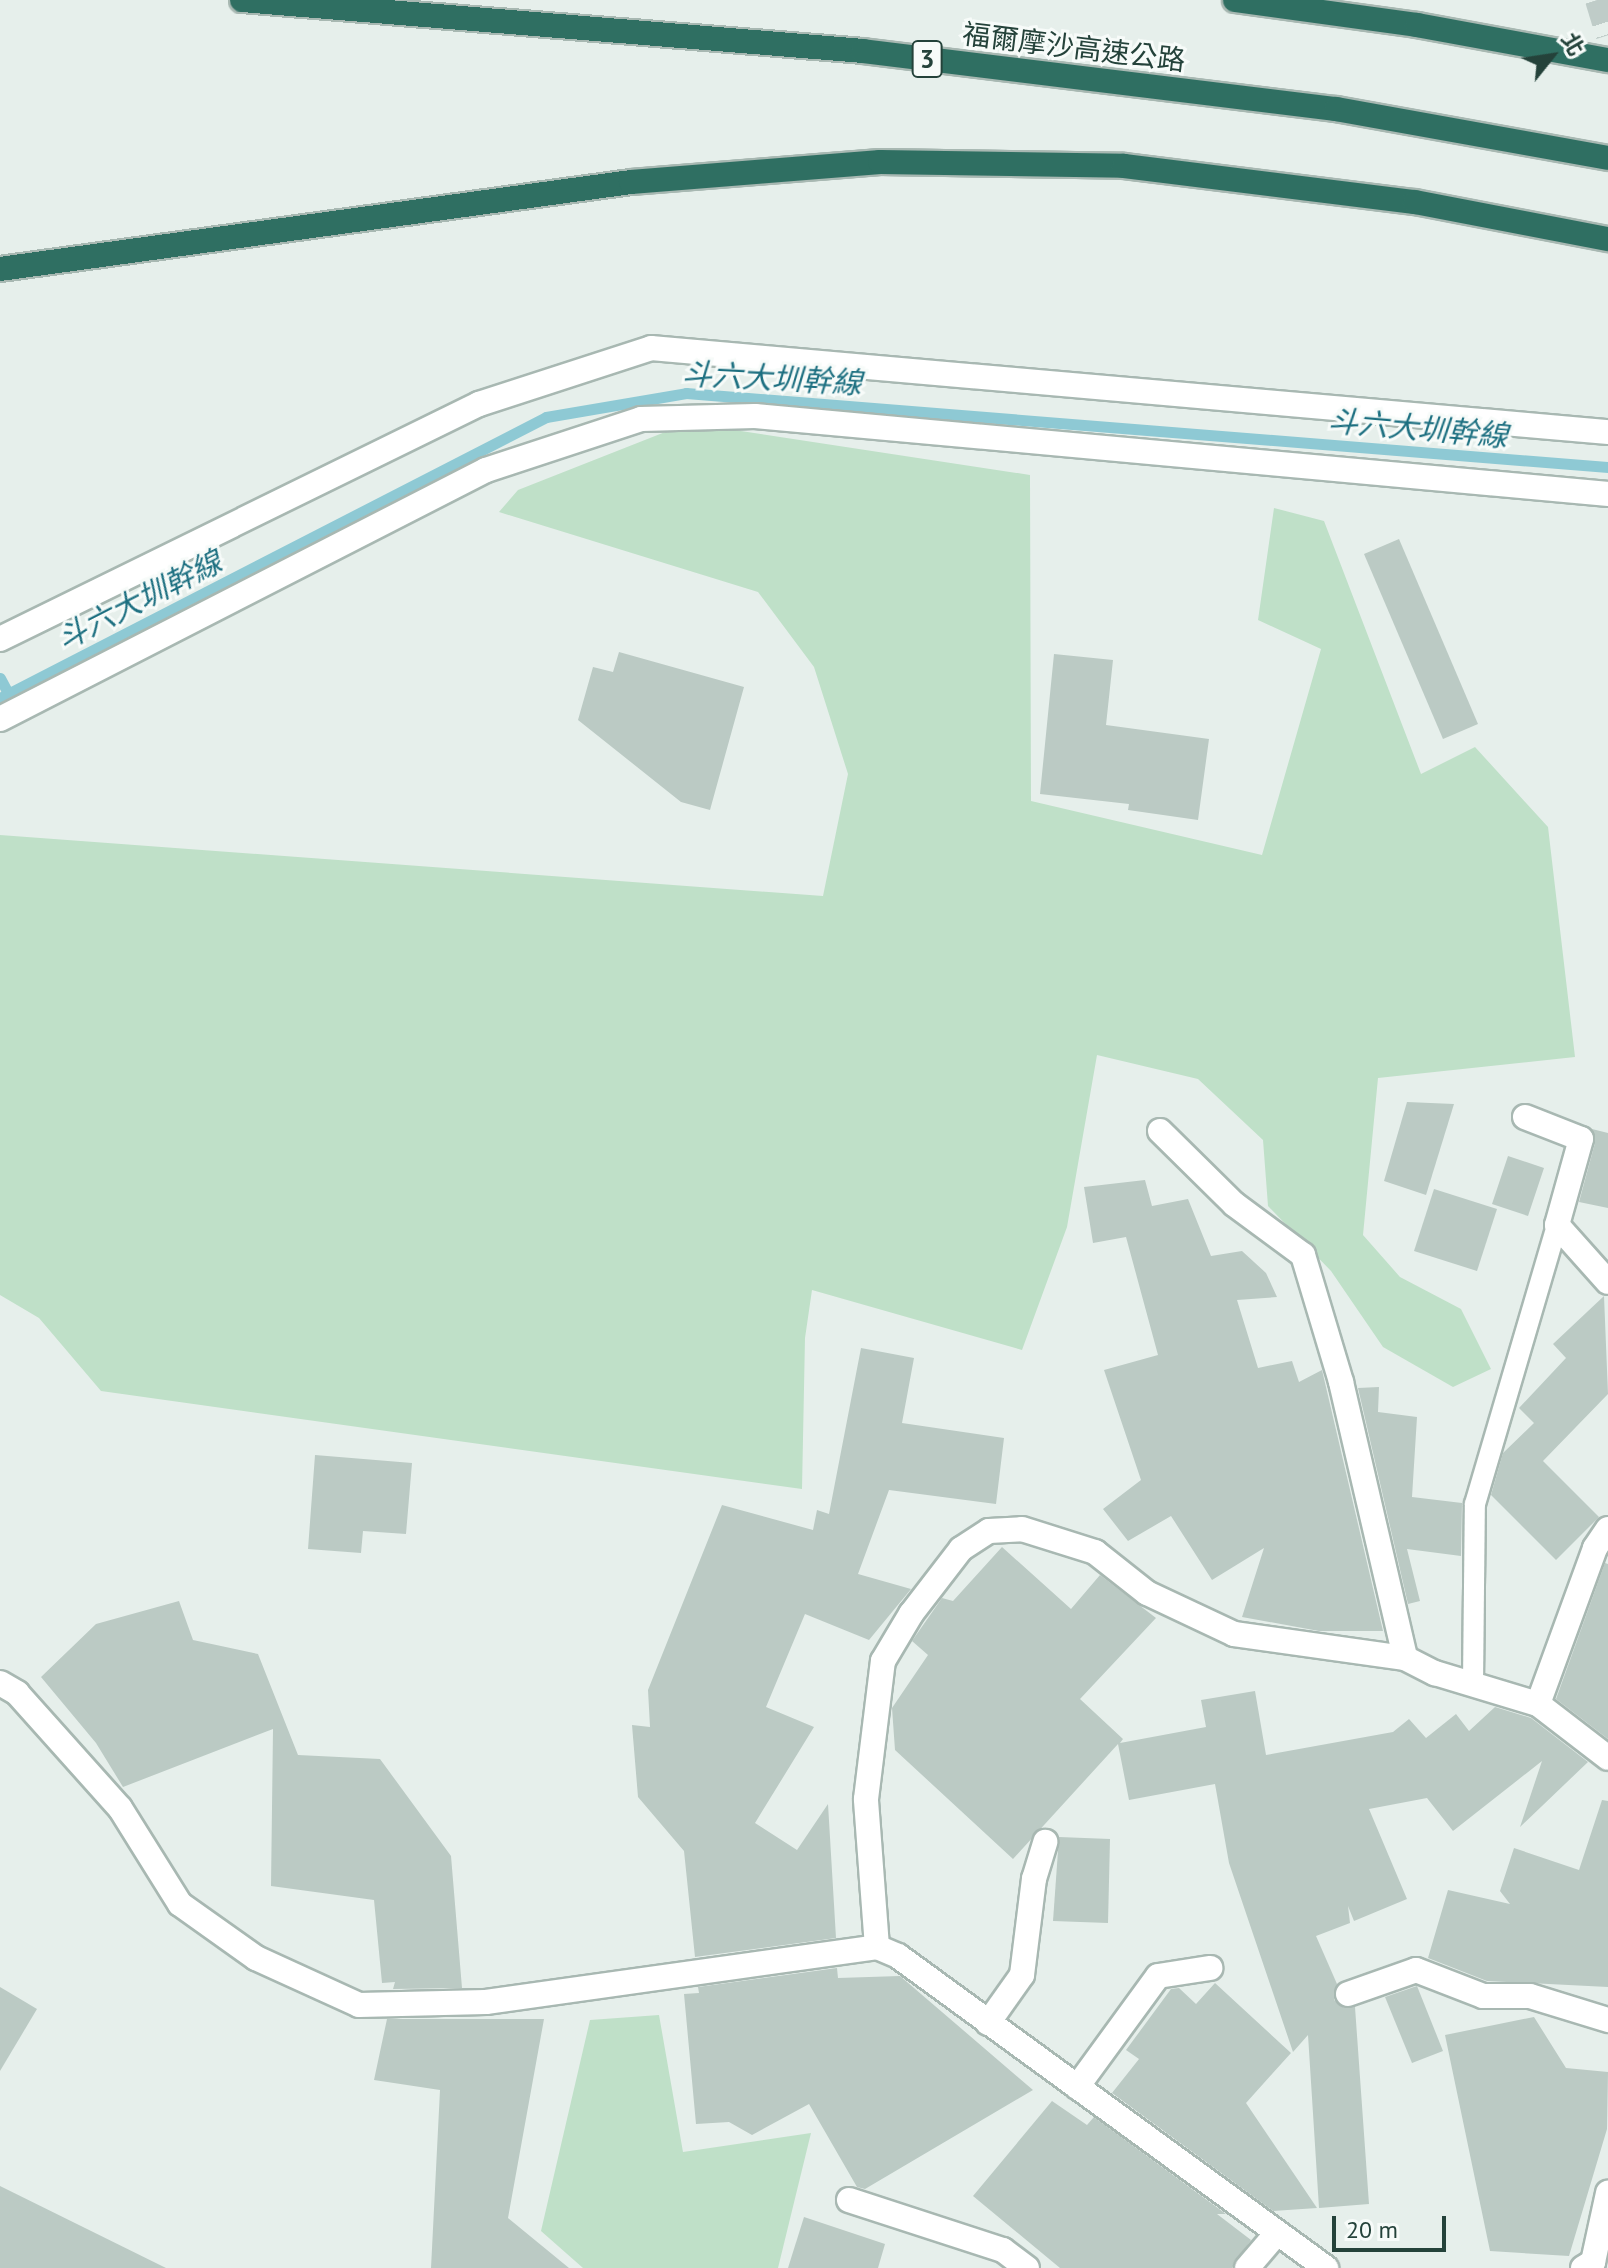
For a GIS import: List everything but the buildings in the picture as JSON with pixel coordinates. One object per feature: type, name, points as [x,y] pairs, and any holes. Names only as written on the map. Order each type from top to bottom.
[{"type":"highway","name":"福爾摩沙高速公路","points":[[242,0],[879,53],[1336,109],[1608,158]]},
{"type":"highway","points":[[1235,0],[1417,25],[1608,60]]},
{"type":"highway","points":[[0,269],[631,182],[880,162],[1124,166],[1415,202],[1608,239]]},
{"type":"street","points":[[0,639],[479,404],[651,348],[1608,432]]},
{"type":"street","points":[[0,719],[486,470],[641,419],[755,416],[1608,494]]},
{"type":"street","points":[[1525,1117],[1581,1139],[1557,1225],[1608,1282]]},
{"type":"street","points":[[1160,1131],[1234,1204],[1303,1255],[1341,1382],[1405,1658]]},
{"type":"street","points":[[877,1947],[866,1799],[883,1661],[911,1614],[961,1549],[989,1531],[1022,1529],[1095,1552],[1147,1593],[1234,1634],[1405,1658],[1538,1704],[1608,1758]]},
{"type":"street","points":[[1538,1704],[1595,1548],[1608,1529]]},
{"type":"street","points":[[0,1683],[17,1693],[120,1808],[180,1904],[256,1958],[359,2005],[486,2002],[877,1947],[898,1956],[1326,2268]]},
{"type":"street","points":[[988,2023],[1022,1975],[1034,1879],[1045,1842]]},
{"type":"street","points":[[1077,2087],[1158,1976],[1210,1968]]},
{"type":"street","points":[[1348,1994],[1416,1970],[1483,1996],[1530,1996],[1589,2018],[1608,2020]]},
{"type":"street","points":[[1583,2268],[1593,2262],[1608,2193]]},
{"type":"street","points":[[849,2200],[1003,2250],[1027,2268]]},
{"type":"street","points":[[1247,2268],[1277,2233]]},
{"type":"lane","points":[[1473,1683],[1475,1504],[1557,1225]]},
{"type":"green space","points":[[688,423],[1030,475],[1031,801],[1262,855],[1321,649],[1258,620],[1274,508],[1324,521],[1421,774],[1475,747],[1548,827],[1575,1057],[1378,1078],[1363,1235],[1400,1277],[1461,1309],[1491,1369],[1453,1387],[1383,1347],[1331,1271],[1268,1206],[1263,1140],[1198,1079],[1097,1055],[1067,1227],[1022,1350],[812,1290],[805,1338],[802,1489],[101,1391],[39,1318],[0,1295],[0,835],[823,896],[848,774],[814,667],[758,592],[499,512],[518,490]]},
{"type":"green space","points":[[659,2015],[683,2152],[811,2133],[778,2268],[583,2268],[541,2231],[590,2020]]},
{"type":"waterway","name":"斗六大圳幹線","points":[[0,698],[546,417],[686,393],[1608,467]]},
{"type":"waterway","points":[[0,678],[9,695]]},
{"type":"tunnel","points":[[1597,0],[1608,35]]}]
